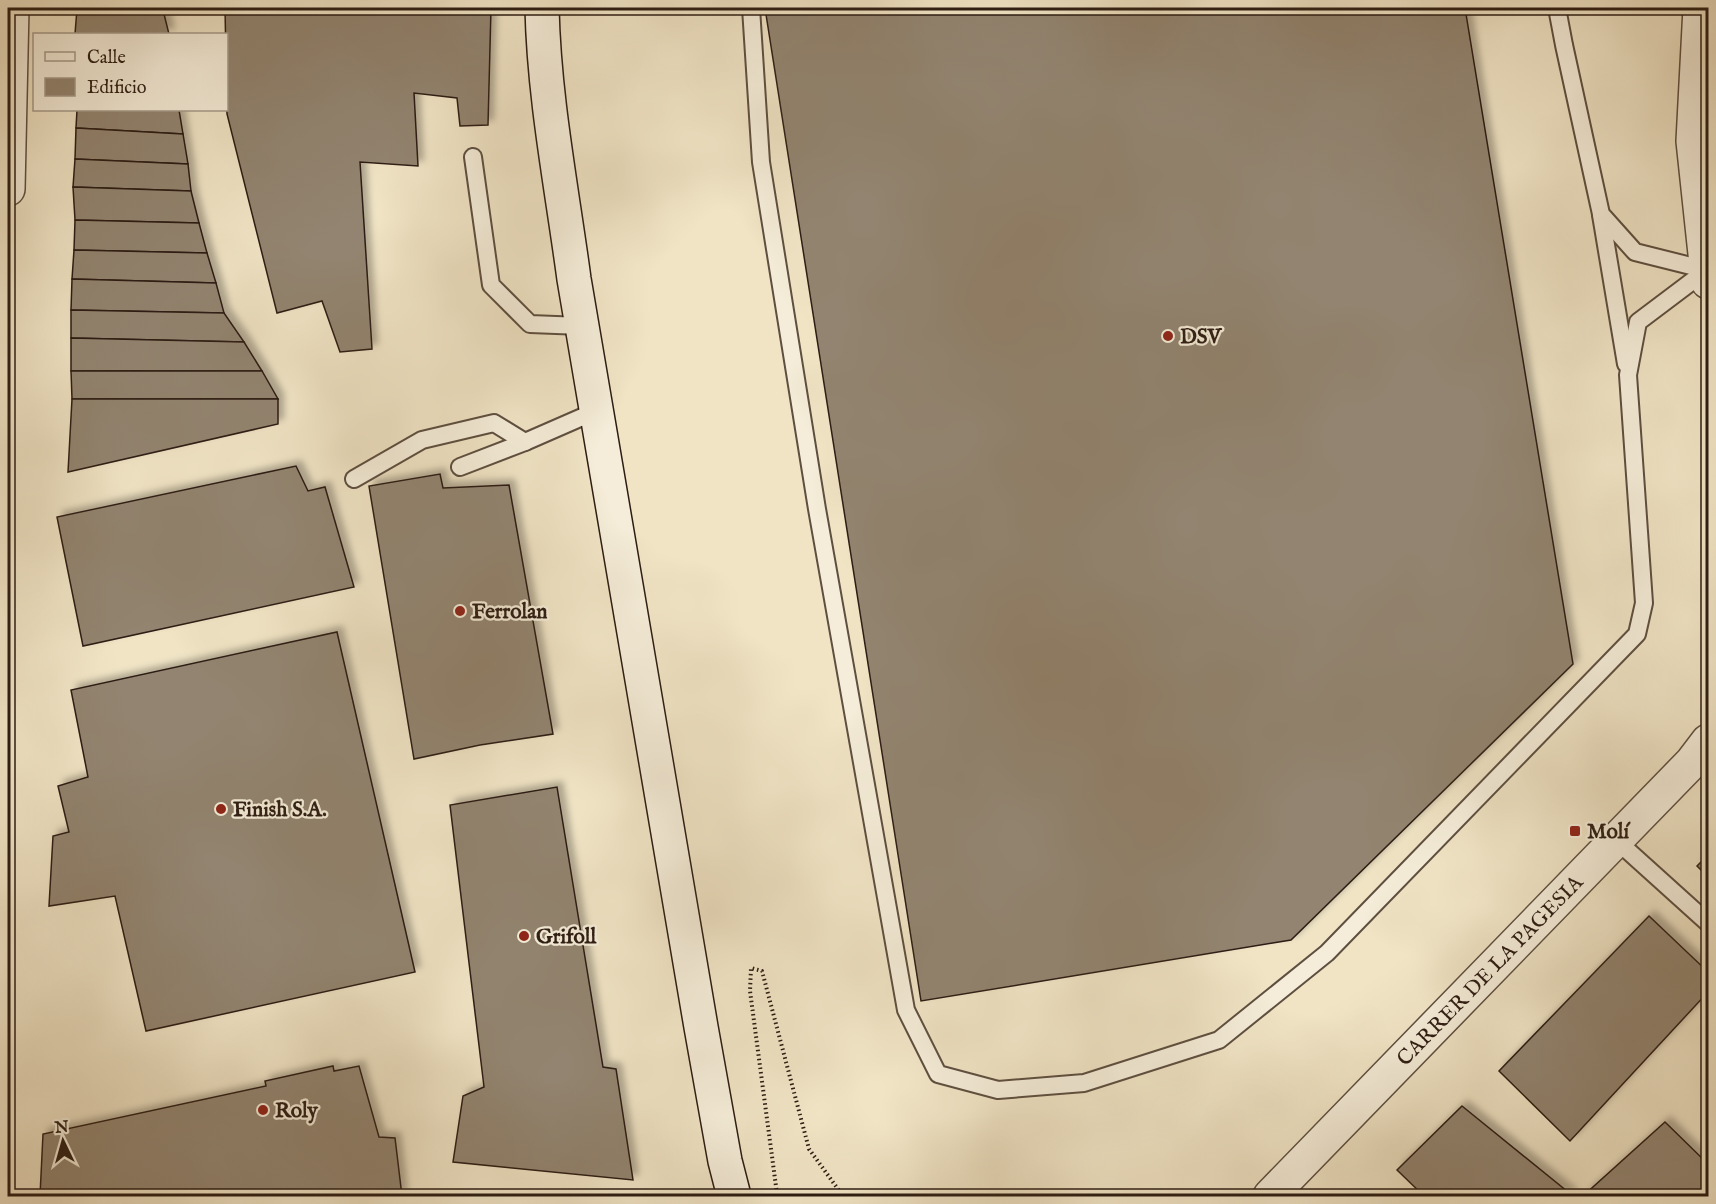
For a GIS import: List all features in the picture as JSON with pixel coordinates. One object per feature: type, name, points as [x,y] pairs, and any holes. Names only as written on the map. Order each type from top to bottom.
[{"type":"main road","points":[[8,189],[12,8]]},
{"type":"main road","points":[[542,8],[546,77],[561,195],[582,326],[701,1027],[725,1161],[734,1197]]},
{"type":"main road","points":[[1700,8],[1693,141],[1708,276]]},
{"type":"main road","name":"CARRER DE LA PAGESIA","points":[[1270,1197],[1692,762],[1708,741]]},
{"type":"lane","points":[[751,8],[761,162],[819,521],[906,1010],[938,1074],[998,1090],[1084,1083],[1219,1040],[1327,953],[1637,634],[1644,603],[1628,375],[1601,214],[1557,8]]},
{"type":"lane","points":[[473,157],[491,285],[530,324],[582,326]]},
{"type":"lane","points":[[1601,214],[1635,252],[1708,276]]},
{"type":"lane","points":[[1628,375],[1638,322],[1708,276]]},
{"type":"lane","points":[[460,467],[596,411]]},
{"type":"lane","points":[[354,479],[422,440],[494,423],[525,442]]},
{"type":"lane","points":[[1616,840],[1708,923]]},
{"type":"path","points":[[777,1194],[750,991],[751,968],[762,971],[809,1149],[843,1197]]},
{"type":"building","points":[[162,8],[163,10],[77,9]]},
{"type":"building","points":[[225,8],[491,8],[488,125],[460,126],[457,98],[414,93],[418,166],[360,162],[372,349],[340,352],[322,301],[277,313],[227,114],[228,33],[225,33]]},
{"type":"building","name":"DSV","points":[[765,8],[1465,8],[1573,664],[1291,940],[921,1001]]},
{"type":"building","points":[[77,9],[163,10],[169,33],[75,33]]},
{"type":"building","points":[[77,111],[179,111],[183,134],[76,128]]},
{"type":"building","points":[[76,128],[183,134],[188,164],[75,159]]},
{"type":"building","points":[[75,159],[188,164],[191,191],[73,187]]},
{"type":"building","points":[[73,187],[191,191],[199,223],[75,220]]},
{"type":"building","points":[[75,220],[199,223],[207,253],[74,250]]},
{"type":"building","points":[[74,250],[207,253],[216,283],[72,279]]},
{"type":"building","points":[[72,279],[216,283],[224,313],[71,310]]},
{"type":"building","points":[[71,310],[224,313],[244,342],[71,338]]},
{"type":"building","points":[[71,338],[244,342],[262,371],[71,371]]},
{"type":"building","points":[[71,371],[262,371],[278,399],[72,399]]},
{"type":"building","points":[[72,399],[278,399],[278,424],[68,472]]},
{"type":"building","points":[[296,466],[308,491],[325,487],[354,587],[83,646],[57,517]]},
{"type":"building","name":"Ferrolan","points":[[440,474],[443,488],[509,485],[553,734],[480,745],[414,759],[369,486]]},
{"type":"building","name":"Finish S.A.","points":[[337,632],[415,972],[146,1031],[115,896],[49,906],[53,836],[69,832],[58,786],[88,777],[71,690]]},
{"type":"building","name":"Grifoll","points":[[557,787],[603,1067],[616,1069],[633,1180],[453,1162],[463,1096],[484,1087],[450,805]]},
{"type":"building","points":[[1708,855],[1708,877],[1697,866]]},
{"type":"building","points":[[1649,916],[1708,972],[1708,992],[1570,1141],[1499,1071]]},
{"type":"building","name":"Roly","points":[[333,1066],[334,1071],[359,1066],[379,1137],[395,1138],[402,1196],[40,1196],[43,1134],[266,1086],[265,1081]]},
{"type":"building","points":[[1462,1106],[1573,1196],[1424,1196],[1397,1170]]},
{"type":"building","points":[[1665,1122],[1708,1164],[1708,1196],[1583,1196]]},
{"type":"place","name":"DSV","points":[[1168,336]]},
{"type":"place","name":"Ferrolan","points":[[460,611]]},
{"type":"place","name":"Finish S.A.","points":[[221,809]]},
{"type":"place","name":"Molí","points":[[1575,831]]},
{"type":"place","name":"Grifoll","points":[[524,936]]},
{"type":"place","name":"Roly","points":[[263,1110]]}]
